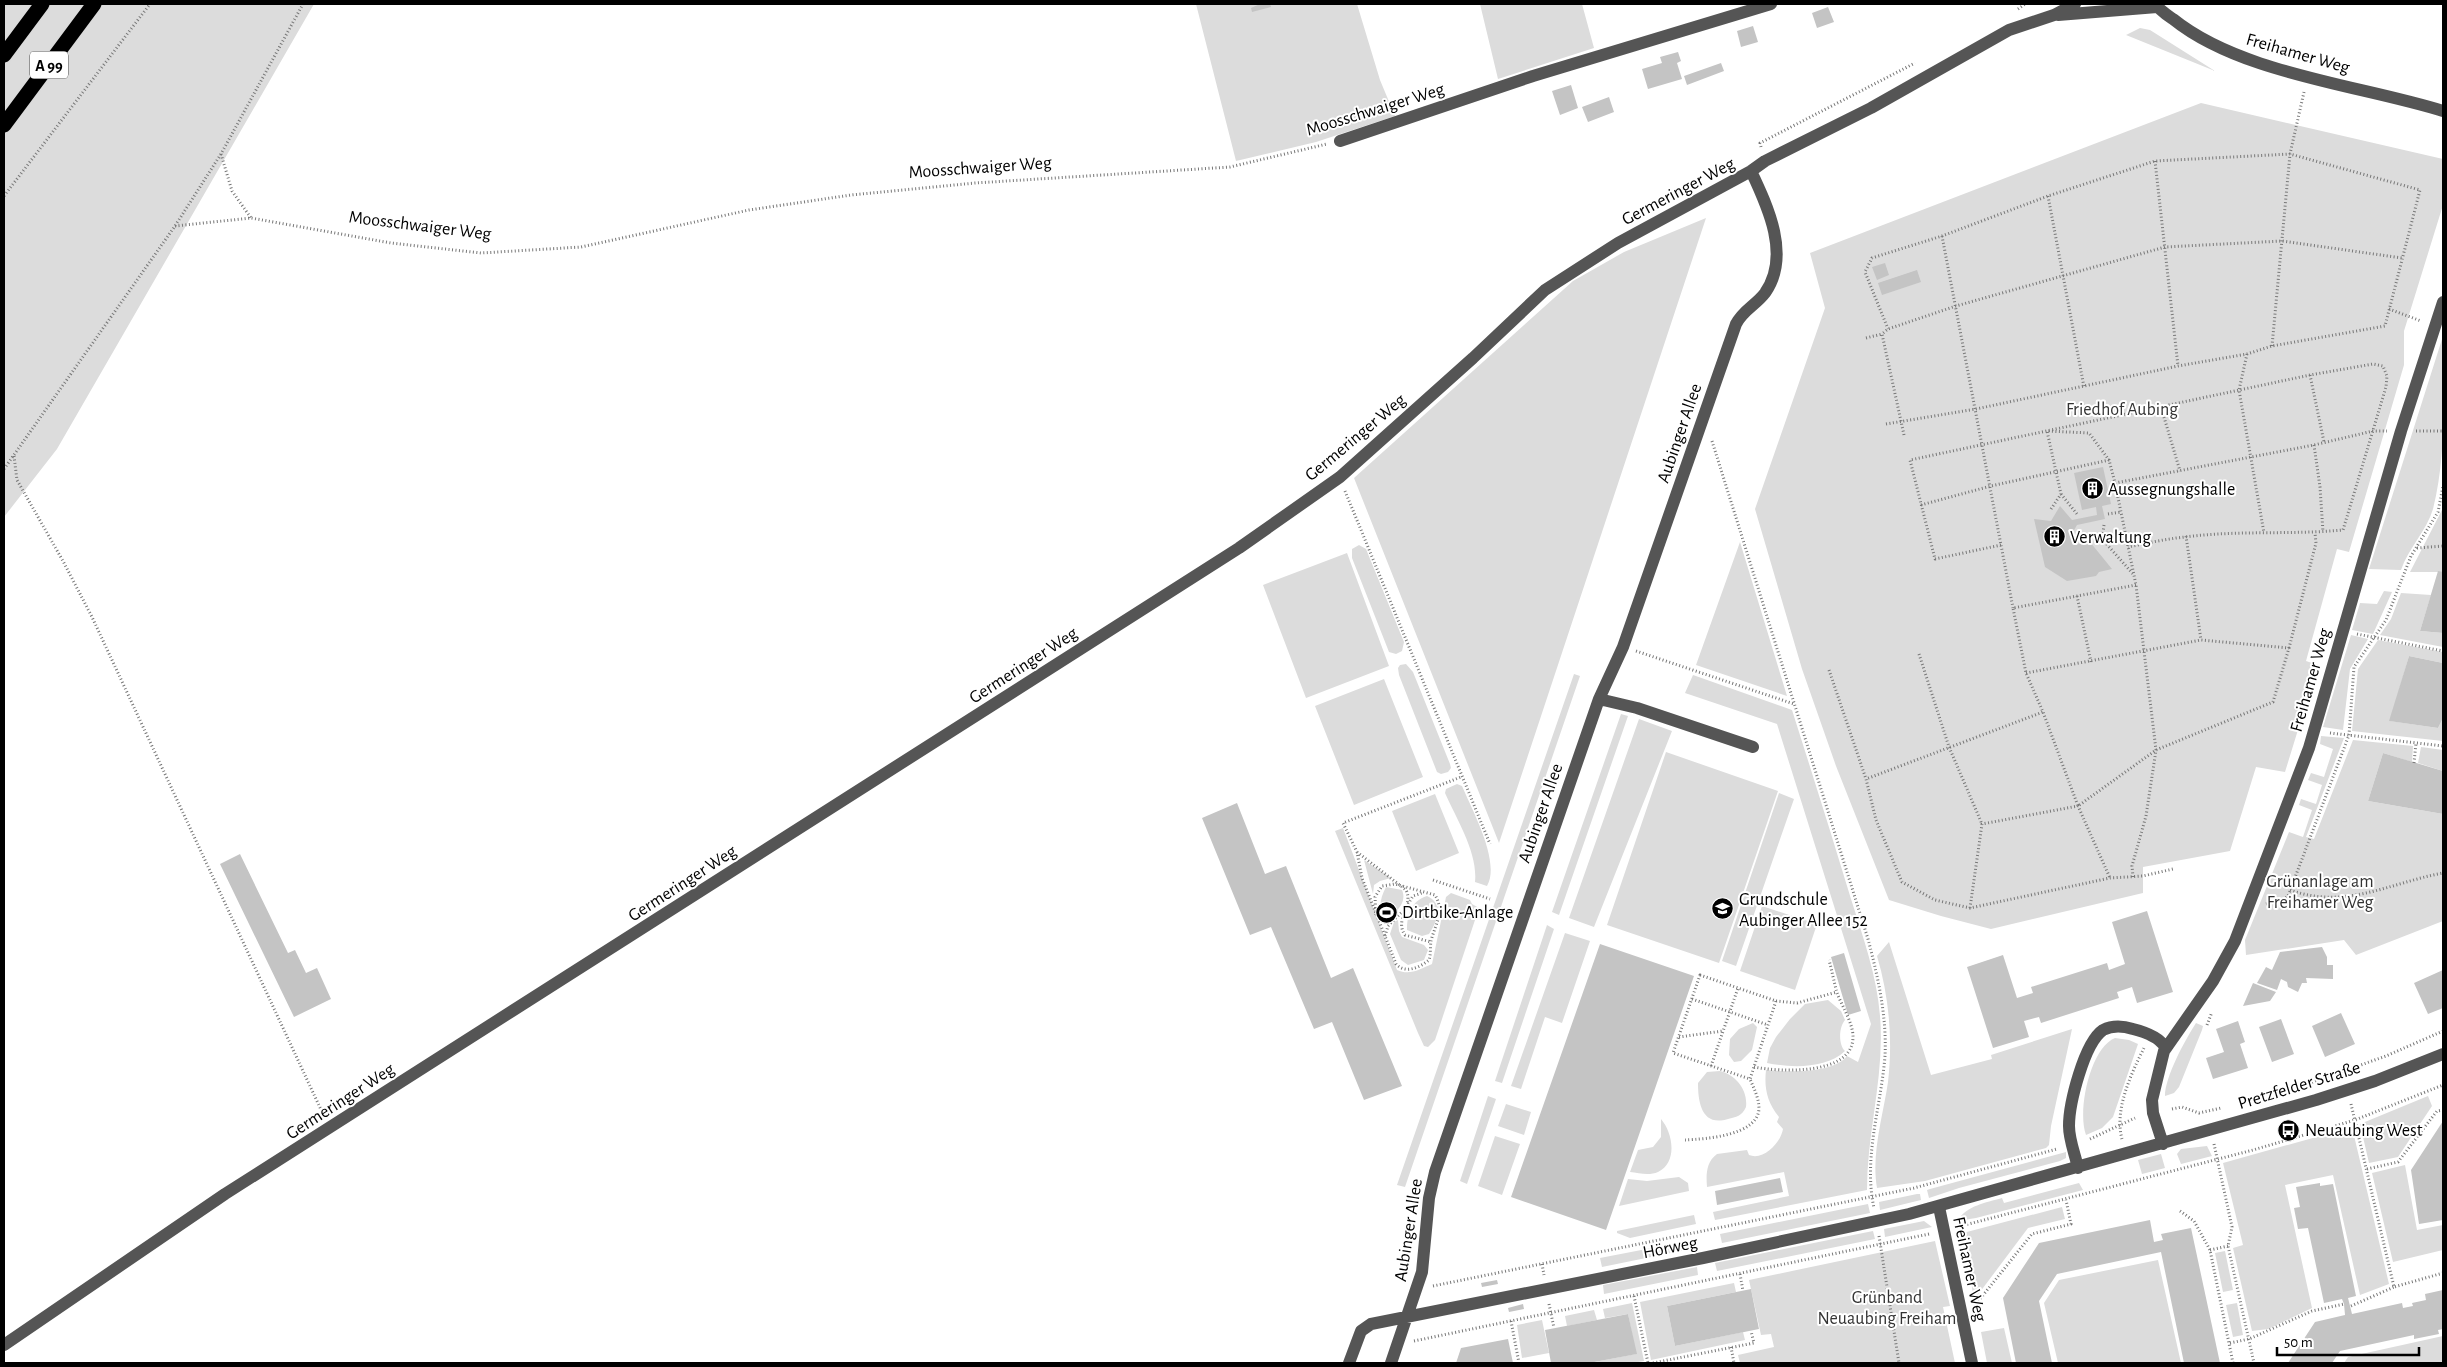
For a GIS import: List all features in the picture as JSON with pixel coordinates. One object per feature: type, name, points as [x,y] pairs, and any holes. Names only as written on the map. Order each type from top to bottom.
[{"type":"highway","name":"A 99","points":[[4,55],[42,4]]},
{"type":"highway","name":"A 99","points":[[4,125],[94,4]]},
{"type":"street","name":"Moosschwaiger Weg","points":[[1340,141],[1533,76],[1771,4]]},
{"type":"street","name":"Germeringer Weg","points":[[4,1345],[226,1194],[1239,548],[1340,477],[1473,358],[1545,290],[1618,243],[1751,171],[1765,160],[1871,108],[2009,30],[2054,15],[2075,4]]},
{"type":"street","name":"Germeringer Weg","points":[[2054,15],[2157,5]]},
{"type":"street","name":"Freihamer Weg","points":[[2157,5],[2192,35],[2261,64],[2443,111]]},
{"type":"street","name":"Aubinger Allee","points":[[1392,1363],[1422,1272],[1429,1198],[1435,1172],[1599,699],[1623,647],[1736,324],[1740,315],[1766,292],[1776,265],[1776,237],[1772,221],[1751,171]]},
{"type":"street","name":"Freihamer Weg","points":[[1972,1363],[1938,1206],[2163,1144],[2153,1113],[2152,1100],[2165,1048],[2213,981],[2234,941],[2291,798],[2314,731],[2401,430],[2443,302]]},
{"type":"street","points":[[1599,699],[1637,708],[1753,747]]},
{"type":"street","points":[[2078,1168],[2070,1136],[2070,1116],[2081,1073],[2093,1040],[2104,1030],[2118,1026],[2140,1031],[2157,1038],[2165,1048]]},
{"type":"street","name":"Pretzfelder Straße","points":[[2163,1144],[2348,1090],[2443,1054]]},
{"type":"street","name":"Hörweg","points":[[1349,1363],[1361,1330],[1371,1324],[1727,1253],[1938,1206]]},
{"type":"path","points":[[4,196],[150,4]]},
{"type":"path","points":[[4,469],[175,226],[221,154],[304,4]]},
{"type":"path","points":[[2016,11],[2025,4]]},
{"type":"path","points":[[1760,143],[1921,60]]},
{"type":"path","points":[[2272,346],[2290,154],[2307,76]]},
{"type":"path","name":"Moosschwaiger Weg","points":[[175,226],[251,218],[391,243],[481,253],[581,247],[749,210],[851,194],[975,183],[1230,167],[1340,141]]},
{"type":"path","points":[[221,154],[232,191],[251,218]]},
{"type":"path","points":[[1886,424],[1976,409],[2178,366],[2247,354],[2272,346],[2385,326],[2420,190],[2290,154],[2155,160],[2048,196],[1942,236],[1872,258],[1865,272],[1888,329]]},
{"type":"path","points":[[2155,160],[2178,366]]},
{"type":"path","points":[[2048,196],[2084,387]]},
{"type":"path","points":[[1942,236],[2026,674],[2043,712],[2078,806],[2110,878]]},
{"type":"path","points":[[1866,338],[1882,334],[1888,329],[1956,306],[2165,247],[2282,241],[2402,258]]},
{"type":"path","points":[[2389,309],[2426,323]]},
{"type":"path","points":[[1882,334],[1904,435]]},
{"type":"path","points":[[2247,354],[2239,390],[2264,533]]},
{"type":"path","points":[[2001,545],[1935,559],[1910,460],[2239,390],[2374,364],[2384,366],[2387,376],[2386,387],[2344,530],[2315,533],[2186,536],[2128,547]]},
{"type":"path","points":[[2310,376],[2324,442]]},
{"type":"path","points":[[2161,407],[2180,471]]},
{"type":"path","points":[[1703,414],[1868,939],[1880,992],[1885,1055],[1870,1160],[1872,1197]]},
{"type":"path","points":[[2115,483],[2314,445],[2373,430]]},
{"type":"path","points":[[2401,430],[2443,430]]},
{"type":"path","points":[[2047,432],[2088,433],[2109,460],[2136,585],[2156,750],[2146,816],[2132,866],[2133,877]]},
{"type":"path","points":[[2047,432],[2061,494],[2077,514]]},
{"type":"path","points":[[2314,445],[2320,488],[2323,532]]},
{"type":"path","points":[[14,456],[17,480],[64,561],[92,617],[330,1128]]},
{"type":"path","points":[[1921,505],[1991,486],[2109,460]]},
{"type":"path","points":[[1340,477],[1490,844]]},
{"type":"path","points":[[2257,906],[2283,900],[2290,890],[2349,735],[2354,668],[2386,620],[2411,556],[2438,512],[2443,486]]},
{"type":"path","points":[[2051,509],[2061,494]]},
{"type":"path","points":[[2108,514],[2121,512]]},
{"type":"path","points":[[2104,525],[2102,539],[2134,575]]},
{"type":"path","points":[[1982,824],[2078,806],[2156,750],[2274,702],[2316,543],[2315,533]]},
{"type":"path","points":[[2186,536],[2201,640]]},
{"type":"path","points":[[2417,548],[2443,546]]},
{"type":"path","points":[[2013,608],[2136,585]]},
{"type":"path","points":[[2078,596],[2091,662]]},
{"type":"path","points":[[2342,631],[2443,651]]},
{"type":"path","points":[[2026,674],[2201,640],[2289,648]]},
{"type":"path","points":[[1623,647],[1794,704]]},
{"type":"path","points":[[1919,654],[1949,747],[1982,824],[1970,908]]},
{"type":"path","points":[[1829,670],[1866,779],[1876,820],[1902,882],[1935,900],[1970,908],[2110,878],[2133,877],[2173,869]]},
{"type":"path","points":[[1866,779],[2043,712]]},
{"type":"path","points":[[2314,731],[2443,746]]},
{"type":"path","points":[[2414,762],[2416,744]]},
{"type":"path","points":[[1376,914],[1375,897],[1382,886],[1388,884],[1435,896],[1439,902],[1440,910],[1438,923],[1431,942],[1429,960],[1407,970],[1400,969],[1396,964],[1385,937],[1376,914],[1362,878],[1357,852],[1343,823],[1461,777]]},
{"type":"path","points":[[1357,852],[1403,887],[1408,894],[1400,923],[1405,935],[1431,942]]},
{"type":"path","points":[[2290,890],[2317,897],[2354,897],[2443,872]]},
{"type":"path","points":[[1433,880],[1490,899]]},
{"type":"path","points":[[1385,937],[1388,926],[1405,909],[1413,896],[1427,893]]},
{"type":"path","points":[[1754,1067],[1780,1071],[1812,1069],[1835,1062],[1851,1049],[1853,1036],[1837,992],[1829,960]]},
{"type":"path","points":[[1750,1079],[1673,1053],[1700,975],[1776,1001],[1797,1003],[1837,992]]},
{"type":"path","points":[[1711,1066],[1738,988]]},
{"type":"path","points":[[1692,998],[1768,1025]]},
{"type":"path","points":[[1685,1140],[1710,1139],[1740,1131],[1753,1121],[1759,1111],[1758,1098],[1750,1079],[1776,1001]]},
{"type":"path","points":[[1679,1037],[1723,1031]]},
{"type":"path","points":[[2293,1088],[2344,1072],[2443,1031]]},
{"type":"path","points":[[2124,1142],[2119,1125],[2128,1086],[2144,1048]]},
{"type":"path","points":[[2344,1072],[2394,1287]]},
{"type":"path","points":[[1956,1228],[2218,1160],[2355,1120],[2443,1085]]},
{"type":"path","points":[[2172,1108],[2182,1107],[2195,1113],[2230,1106]]},
{"type":"path","points":[[2367,1169],[2398,1162],[2437,1111],[2443,1110]]},
{"type":"path","points":[[2206,1112],[2232,1227],[2228,1246],[2254,1363]]},
{"type":"path","points":[[2090,1139],[2135,1118]]},
{"type":"path","name":"Hörweg","points":[[1431,1286],[1914,1188],[2062,1148]]},
{"type":"path","points":[[1971,1309],[2032,1234],[2071,1224],[2066,1200]]},
{"type":"path","points":[[2180,1211],[2194,1221],[2210,1250],[2233,1363]]},
{"type":"path","points":[[1414,1341],[1932,1233]]},
{"type":"path","points":[[1880,1245],[1899,1363]]},
{"type":"path","points":[[2210,1250],[2228,1246]]},
{"type":"path","points":[[2351,1306],[2394,1287],[2443,1273]]},
{"type":"path","points":[[1740,1274],[1743,1291]]},
{"type":"path","points":[[1634,1296],[1648,1363]]},
{"type":"path","points":[[2230,1343],[2249,1340],[2312,1311],[2344,1304]]},
{"type":"path","points":[[1551,1313],[1554,1328]]},
{"type":"path","points":[[1511,1321],[1519,1363]]},
{"type":"path","points":[[1653,1363],[1754,1343],[1751,1331]]},
{"type":"path","points":[[1731,1347],[1734,1363]]},
{"type":"green space","points":[[4,4],[314,4],[57,449],[4,517]]},
{"type":"green space","points":[[1196,4],[1357,4],[1380,80],[1395,116],[1316,142],[1236,161]]},
{"type":"green space","points":[[1480,4],[1582,4],[1594,48],[1498,79]]},
{"type":"green space","points":[[2140,28],[2150,30],[2215,71],[2126,35]]},
{"type":"green space","name":"Friedhof Aubing","points":[[2201,103],[2443,159],[2443,205],[2404,331],[2404,365],[2349,552],[2337,549],[2306,661],[2318,665],[2285,772],[2256,767],[2230,851],[2143,867],[2143,893],[1991,929],[1889,900],[1836,766],[1802,669],[1755,509],[1825,308],[1810,253]]},
{"type":"green space","points":[[1706,218],[1499,843],[1354,478],[1573,281],[1624,252]]},
{"type":"green space","points":[[2443,336],[2444,401],[2442,445],[2433,509],[2401,570],[2369,569]]},
{"type":"green space","points":[[2443,508],[2443,572],[2410,572]]},
{"type":"green space","points":[[1740,542],[1787,696],[1696,665]]},
{"type":"green space","points":[[1359,545],[1366,549],[1404,642],[1402,651],[1396,654],[1389,652],[1352,558],[1352,549]]},
{"type":"green space","points":[[1347,553],[1389,666],[1306,698],[1263,585]]},
{"type":"green space","points":[[2384,591],[2392,592],[2373,634],[2352,630],[2360,603],[2377,604]]},
{"type":"green space","points":[[2401,593],[2431,595],[2420,631],[2443,633],[2443,647],[2380,635],[2391,619]]},
{"type":"green space","points":[[2351,635],[2368,639],[2350,669],[2343,730],[2323,727]]},
{"type":"green space","points":[[2378,640],[2443,652],[2443,663],[2409,656],[2390,721],[2438,728],[2443,718],[2443,741],[2352,731],[2358,669]]},
{"type":"green space","points":[[1406,664],[1413,672],[1450,764],[1451,768],[1448,772],[1441,774],[1437,772],[1399,675],[1398,668],[1400,665]]},
{"type":"green space","points":[[1574,674],[1580,676],[1405,1187],[1397,1185]]},
{"type":"green space","points":[[1693,675],[1792,710],[1869,957],[1876,986],[1881,1038],[1867,1190],[1715,1220],[1713,1212],[1789,1196],[1784,1172],[1707,1187],[1709,1165],[1717,1154],[1747,1150],[1749,1155],[1760,1155],[1771,1149],[1782,1134],[1783,1129],[1777,1122],[1779,1117],[1767,1095],[1766,1070],[1797,1071],[1821,1069],[1840,1062],[1847,1056],[1858,1062],[1871,1024],[1777,724],[1685,693]]},
{"type":"green space","points":[[1384,679],[1423,777],[1354,805],[1315,706]]},
{"type":"green space","points":[[1621,714],[1628,716],[1559,915],[1552,912]]},
{"type":"green space","points":[[1639,719],[1672,731],[1594,927],[1569,918]]},
{"type":"green space","name":"Grünanlage am Freihamer Weg","points":[[2321,736],[2344,738],[2306,837],[2314,839],[2353,740],[2413,746],[2412,762],[2383,753],[2368,801],[2443,814],[2443,921],[2356,955],[2344,940],[2246,955],[2245,940],[2289,832],[2303,837],[2312,810],[2299,805],[2301,799],[2316,804],[2322,785],[2308,780],[2311,773],[2324,777],[2333,749],[2320,744]]},
{"type":"green space","points":[[2421,747],[2443,750],[2443,771],[2418,763]]},
{"type":"green space","points":[[1666,752],[1778,791],[1719,963],[1607,925]]},
{"type":"green space","points":[[1457,784],[1462,786],[1484,836],[1490,864],[1490,876],[1487,886],[1475,882],[1475,871],[1470,848],[1445,793],[1446,789]]},
{"type":"green space","points":[[1779,793],[1794,799],[1736,966],[1722,961]]},
{"type":"green space","points":[[1435,794],[1459,853],[1416,871],[1392,811]]},
{"type":"green space","points":[[1343,828],[1397,970],[1411,972],[1432,964],[1446,897],[1451,893],[1470,900],[1472,904],[1479,908],[1435,1040],[1428,1047],[1424,1046],[1418,1033],[1335,831]]},
{"type":"green space","points":[[1364,860],[1391,878],[1374,885],[1373,894]]},
{"type":"green space","points":[[1386,887],[1402,890],[1403,900],[1399,908],[1385,922],[1381,905]]},
{"type":"green space","points":[[1427,896],[1436,903],[1438,913],[1429,934],[1422,936],[1407,930],[1408,919],[1411,909],[1417,901]]},
{"type":"green space","points":[[1762,906],[1817,924],[1795,990],[1740,971]]},
{"type":"green space","points":[[1398,920],[1399,931],[1402,937],[1424,945],[1428,950],[1424,960],[1408,965],[1401,960],[1390,934],[1394,922]]},
{"type":"green space","points":[[1547,925],[1554,929],[1502,1083],[1495,1081]]},
{"type":"green space","points":[[1565,933],[1590,941],[1562,1023],[1545,1017],[1521,1089],[1511,1086]]},
{"type":"green space","points":[[1889,942],[1931,1075],[1992,1059],[1991,1055],[2072,1029],[2051,1126],[2049,1145],[2046,1148],[1925,1181],[1877,1188],[1875,1162],[1888,1082],[1890,1034],[1887,1002],[1877,956]]},
{"type":"green space","points":[[1828,1000],[1841,1011],[1845,1020],[1841,1027],[1840,1036],[1841,1044],[1845,1051],[1828,1061],[1808,1066],[1787,1066],[1767,1063],[1770,1048],[1790,1019],[1805,1004]]},
{"type":"green space","points":[[1753,1023],[1757,1027],[1752,1050],[1741,1061],[1734,1062],[1729,1055],[1730,1039],[1739,1029]]},
{"type":"green space","points":[[2196,1023],[2203,1026],[2202,1030],[2179,1087],[2174,1093],[2165,1096],[2172,1069]]},
{"type":"green space","points":[[2115,1038],[2129,1040],[2138,1044],[2113,1117],[2102,1128],[2086,1135],[2083,1111],[2092,1067],[2106,1044]]},
{"type":"green space","points":[[1720,1071],[1731,1076],[1740,1084],[1745,1095],[1746,1107],[1741,1114],[1734,1118],[1719,1121],[1712,1120],[1703,1112],[1699,1098],[1698,1083],[1707,1072]]},
{"type":"green space","points":[[1488,1096],[1496,1099],[1467,1184],[1460,1181]]},
{"type":"green space","points":[[2428,1096],[2432,1106],[2398,1157],[2369,1163],[2360,1124]]},
{"type":"green space","points":[[1506,1104],[1531,1112],[1524,1135],[1498,1126]]},
{"type":"green space","points":[[1661,1119],[1671,1139],[1672,1147],[1669,1161],[1655,1173],[1630,1172],[1638,1150],[1653,1147],[1661,1137]]},
{"type":"green space","points":[[2352,1127],[2389,1284],[2360,1295],[2333,1175],[2285,1185],[2312,1308],[2268,1329],[2252,1331],[2233,1248],[2243,1245],[2223,1163]]},
{"type":"green space","points":[[1495,1136],[1520,1144],[1502,1195],[1478,1186]]},
{"type":"green space","points":[[2207,1146],[2212,1156],[2181,1164],[2177,1154],[2181,1149]]},
{"type":"green space","points":[[2066,1152],[2066,1158],[2060,1161],[1929,1198],[1927,1190]]},
{"type":"green space","points":[[2161,1154],[2165,1168],[2142,1174],[2138,1160]]},
{"type":"green space","points":[[2405,1165],[2417,1230],[2443,1225],[2443,1250],[2393,1262],[2372,1173]]},
{"type":"green space","points":[[1679,1177],[1688,1183],[1689,1191],[1619,1206],[1628,1179],[1647,1181]]},
{"type":"green space","points":[[2079,1183],[2083,1190],[1976,1218],[1957,1221],[1966,1211],[1983,1203],[2002,1198],[2004,1203]]},
{"type":"green space","points":[[1920,1194],[1921,1200],[1880,1210],[1879,1202]]},
{"type":"green space","points":[[1868,1204],[1870,1213],[1722,1243],[1720,1234]]},
{"type":"green space","points":[[2062,1207],[2065,1219],[2028,1228],[1974,1300],[1963,1233]]},
{"type":"green space","points":[[1694,1215],[1696,1224],[1630,1238],[1617,1233],[1617,1231]]},
{"type":"green space","points":[[1924,1221],[1932,1227],[1885,1237],[1884,1229]]},
{"type":"green space","points":[[1873,1231],[1875,1239],[1717,1271],[1715,1263]]},
{"type":"green space","points":[[1693,1240],[1695,1248],[1602,1267],[1600,1258]]},
{"type":"green space","name":"Grünband Neuaubing Freiham","points":[[1935,1241],[1950,1306],[1943,1307],[1955,1363],[1740,1363],[1738,1355],[1774,1347],[1771,1334],[1761,1335],[1749,1280]]},
{"type":"green space","points":[[2225,1251],[2233,1290],[2223,1292],[2215,1253]]},
{"type":"green space","points":[[2158,1260],[2181,1363],[2058,1363],[2044,1303],[2059,1280]]},
{"type":"green space","points":[[1697,1267],[1698,1275],[1604,1294],[1603,1285]]},
{"type":"green space","points":[[1734,1283],[1736,1292],[1667,1306],[1675,1346],[1743,1332],[1745,1340],[1651,1360],[1640,1302]]},
{"type":"green space","points":[[1632,1303],[1644,1361],[1632,1363],[1589,1363],[1636,1354],[1628,1314],[1605,1318],[1603,1309]]},
{"type":"green space","points":[[2237,1303],[2243,1335],[2233,1337],[2226,1305]]},
{"type":"green space","points":[[1594,1310],[1597,1320],[1567,1326],[1565,1316]]},
{"type":"green space","points":[[1542,1320],[1549,1353],[1522,1358],[1517,1325]]},
{"type":"green space","points":[[2004,1328],[2012,1363],[1987,1363],[1981,1332]]},
{"type":"green space","points":[[2443,1336],[2443,1363],[2344,1363],[2348,1357]]},
{"type":"building","points":[[1260,4],[1270,4],[1271,7],[1252,12],[1251,8]]},
{"type":"building","points":[[1828,7],[1834,22],[1817,28],[1812,13]]},
{"type":"building","points":[[1753,26],[1758,42],[1741,47],[1737,31]]},
{"type":"building","points":[[1678,52],[1681,61],[1677,63],[1682,79],[1648,89],[1642,69],[1662,63],[1660,57]]},
{"type":"building","points":[[1721,63],[1724,71],[1687,85],[1684,76]]},
{"type":"building","points":[[1571,85],[1578,108],[1560,115],[1552,91]]},
{"type":"building","points":[[1609,97],[1614,112],[1588,122],[1582,107]]},
{"type":"building","points":[[1885,263],[1889,275],[1877,280],[1872,267]]},
{"type":"building","points":[[1917,270],[1921,282],[1882,295],[1878,283]]},
{"type":"building","name":"Verwaltung","points":[[2103,467],[2111,504],[2102,506],[2105,519],[2077,525],[2073,532],[2075,542],[2080,544],[2090,542],[2112,569],[2099,572],[2096,576],[2067,581],[2045,567],[2034,519],[2051,521],[2060,506],[2072,520],[2097,515],[2096,507],[2082,510],[2074,473]]},
{"type":"building","points":[[2438,571],[2443,572],[2443,633],[2420,631]]},
{"type":"building","points":[[2409,656],[2443,663],[2443,718],[2438,728],[2389,721]]},
{"type":"building","points":[[2383,753],[2443,771],[2443,814],[2368,801]]},
{"type":"building","points":[[1237,803],[1265,874],[1286,866],[1331,978],[1353,968],[1402,1086],[1364,1100],[1332,1022],[1314,1029],[1271,927],[1250,935],[1202,818]]},
{"type":"building","points":[[240,854],[288,953],[295,950],[306,973],[317,968],[331,999],[294,1017],[220,864]]},
{"type":"building","points":[[2147,911],[2173,992],[2137,1003],[2132,987],[2117,992],[2119,998],[2041,1023],[2039,1017],[2024,1021],[2029,1037],[1993,1048],[1967,967],[2003,955],[2017,998],[2033,993],[2031,987],[2107,963],[2109,970],[2125,964],[2112,922]]},
{"type":"building","points":[[1600,944],[1694,976],[1606,1230],[1511,1197]]},
{"type":"building","points":[[2322,947],[2327,957],[2327,965],[2333,965],[2333,979],[2306,978],[2307,983],[2302,983],[2298,992],[2288,987],[2287,982],[2281,979],[2277,990],[2257,983],[2266,967],[2272,970],[2280,952]]},
{"type":"building","points":[[1844,953],[1861,1011],[1848,1015],[1831,957]]},
{"type":"building","points":[[2443,970],[2443,1008],[2428,1014],[2414,983]]},
{"type":"building","points":[[2253,983],[2276,992],[2270,1001],[2243,1006]]},
{"type":"building","points":[[2341,1013],[2355,1044],[2325,1057],[2312,1026]]},
{"type":"building","points":[[2281,1019],[2294,1054],[2272,1062],[2259,1027]]},
{"type":"building","points":[[2238,1021],[2245,1042],[2240,1044],[2248,1068],[2213,1079],[2206,1058],[2224,1052],[2216,1029]]},
{"type":"building","points":[[2443,1121],[2443,1220],[2419,1224],[2411,1170]]},
{"type":"building","points":[[1780,1178],[1783,1192],[1717,1205],[1715,1191]]},
{"type":"building","points":[[2320,1183],[2320,1186],[2333,1184],[2356,1296],[2348,1298],[2352,1314],[2402,1303],[2403,1308],[2413,1306],[2412,1303],[2426,1300],[2425,1294],[2443,1290],[2443,1329],[2438,1330],[2439,1334],[2414,1339],[2414,1335],[2340,1351],[2332,1363],[2288,1363],[2315,1322],[2345,1315],[2342,1299],[2324,1303],[2308,1228],[2298,1229],[2294,1208],[2300,1207],[2296,1187]]},
{"type":"building","points":[[2150,1220],[2154,1242],[2163,1240],[2161,1234],[2191,1228],[2220,1363],[2184,1363],[2161,1252],[2057,1274],[2039,1301],[2052,1363],[2016,1363],[2003,1298],[2039,1243]]},
{"type":"building","points":[[1497,1280],[1498,1284],[1482,1287],[1481,1283]]},
{"type":"building","points":[[1751,1289],[1759,1329],[1675,1346],[1667,1306]]},
{"type":"building","points":[[1523,1304],[1524,1309],[1509,1312],[1508,1308]]},
{"type":"building","points":[[1628,1314],[1637,1354],[1589,1363],[1551,1363],[1545,1330]]},
{"type":"building","points":[[1508,1339],[1513,1363],[1456,1363],[1461,1348]]},
{"type":"place","name":"Aussegnungshalle","points":[[2092,489]]},
{"type":"place","name":"Verwaltung","points":[[2054,537]]},
{"type":"place","name":"Grundschule Aubinger Allee 152","points":[[1723,909]]},
{"type":"place","name":"Dirtbike-Anlage","points":[[1386,912]]},
{"type":"place","name":"Neuaubing West","points":[[2289,1130]]}]
